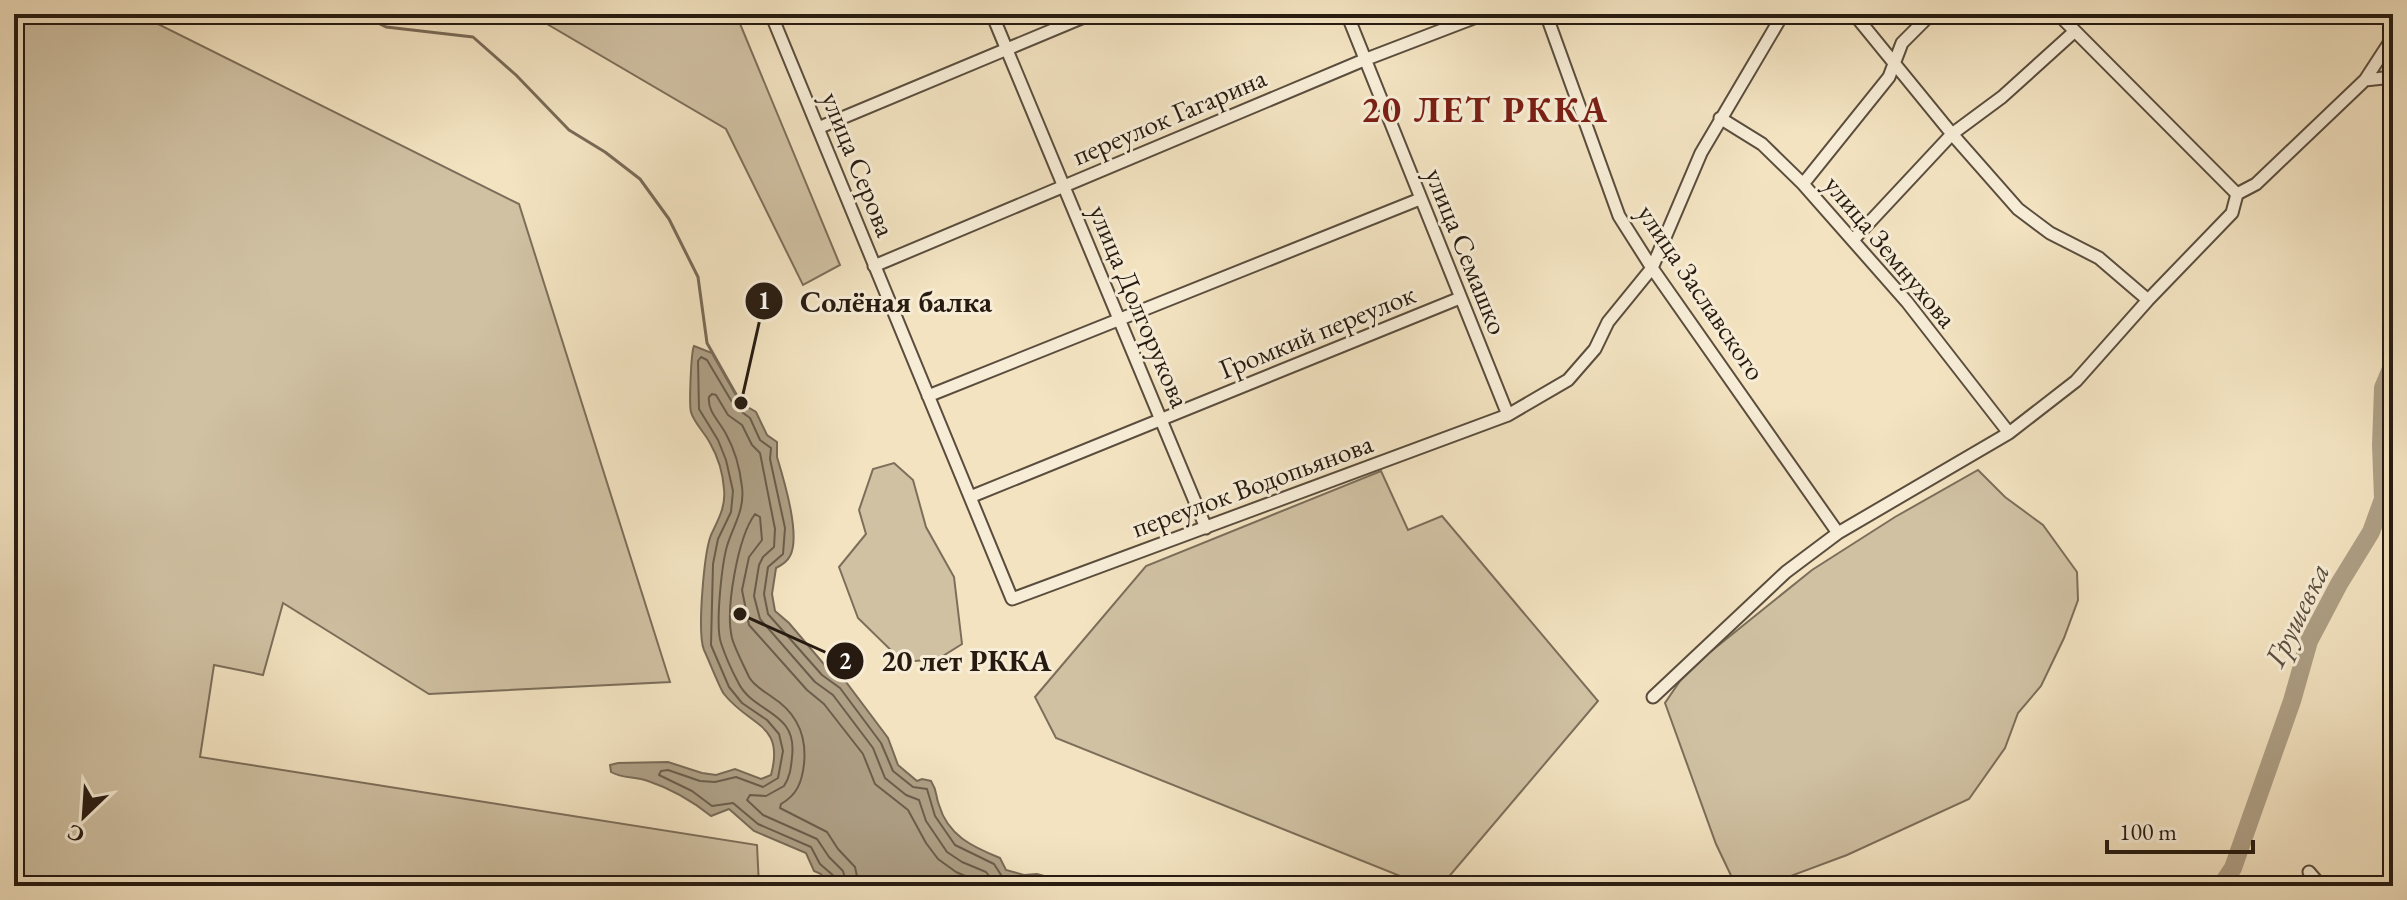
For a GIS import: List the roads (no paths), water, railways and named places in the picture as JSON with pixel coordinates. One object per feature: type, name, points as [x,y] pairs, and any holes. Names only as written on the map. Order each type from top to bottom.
[{"type":"street","name":"улица Серова","points":[[771,14],[1012,599]]},
{"type":"street","name":"улица Долгорукова","points":[[992,14],[1206,528]]},
{"type":"street","points":[[818,128],[1091,14]]},
{"type":"street","name":"улица Семашко","points":[[1347,14],[1508,415]]},
{"type":"street","name":"переулок Гагарина","points":[[874,266],[1364,60],[1484,14]]},
{"type":"street","name":"улица Заславского","points":[[1546,14],[1619,216],[1652,268],[1838,533]]},
{"type":"street","name":"переулок Водопьянова","points":[[1012,599],[1508,415],[1568,380],[1595,349],[1608,322],[1652,268],[1701,153],[1783,14]]},
{"type":"street","points":[[1854,14],[2018,209],[2050,233],[2099,258],[2148,300]]},
{"type":"street","points":[[1803,184],[1889,77],[1902,43],[1931,14]]},
{"type":"street","points":[[2058,14],[2237,194]]},
{"type":"street","points":[[1853,240],[1952,134],[2002,97],[2075,31]]},
{"type":"street","points":[[1653,697],[1786,572],[1838,533],[2009,433],[2076,381],[2232,213],[2237,194],[2256,184],[2365,80],[2393,37]]},
{"type":"street","points":[[2365,80],[2393,77]]},
{"type":"street","name":"улица Земнухова","points":[[1720,118],[1762,144],[1803,184],[1907,302],[2009,433]]},
{"type":"street","points":[[928,396],[1420,199]]},
{"type":"street","name":"Громкий переулок","points":[[970,497],[1460,298]]},
{"type":"street","points":[[2309,872],[2321,886]]},
{"type":"water","points":[[694,346],[712,353],[741,403],[756,412],[767,435],[777,442],[777,457],[794,535],[790,556],[776,568],[772,594],[775,611],[828,669],[846,682],[888,738],[898,765],[917,781],[931,781],[943,816],[963,839],[1000,858],[1006,870],[1070,883],[1092,881],[1098,876],[1104,886],[830,886],[821,874],[814,871],[806,853],[754,831],[729,809],[711,816],[665,788],[611,772],[610,765],[618,763],[668,762],[716,775],[735,769],[761,779],[771,775],[774,758],[769,735],[724,694],[702,641],[701,611],[706,558],[724,496],[720,466],[691,412]]},
{"type":"waterway","points":[[360,14],[386,27],[473,37],[516,75],[569,130],[640,179],[669,219],[698,277],[707,343],[742,405]]},
{"type":"waterway","name":"Грушевка","points":[[2221,886],[2233,868],[2292,701],[2309,641],[2371,532],[2383,499],[2383,388],[2393,364]]},
{"type":"place","name":"Солёная балка","points":[[741,403]]},
{"type":"place","name":"20 лет РККА","points":[[740,614]]},
{"type":"district","name":"20 ЛЕТ РККА","points":[[1485,109]]}]
